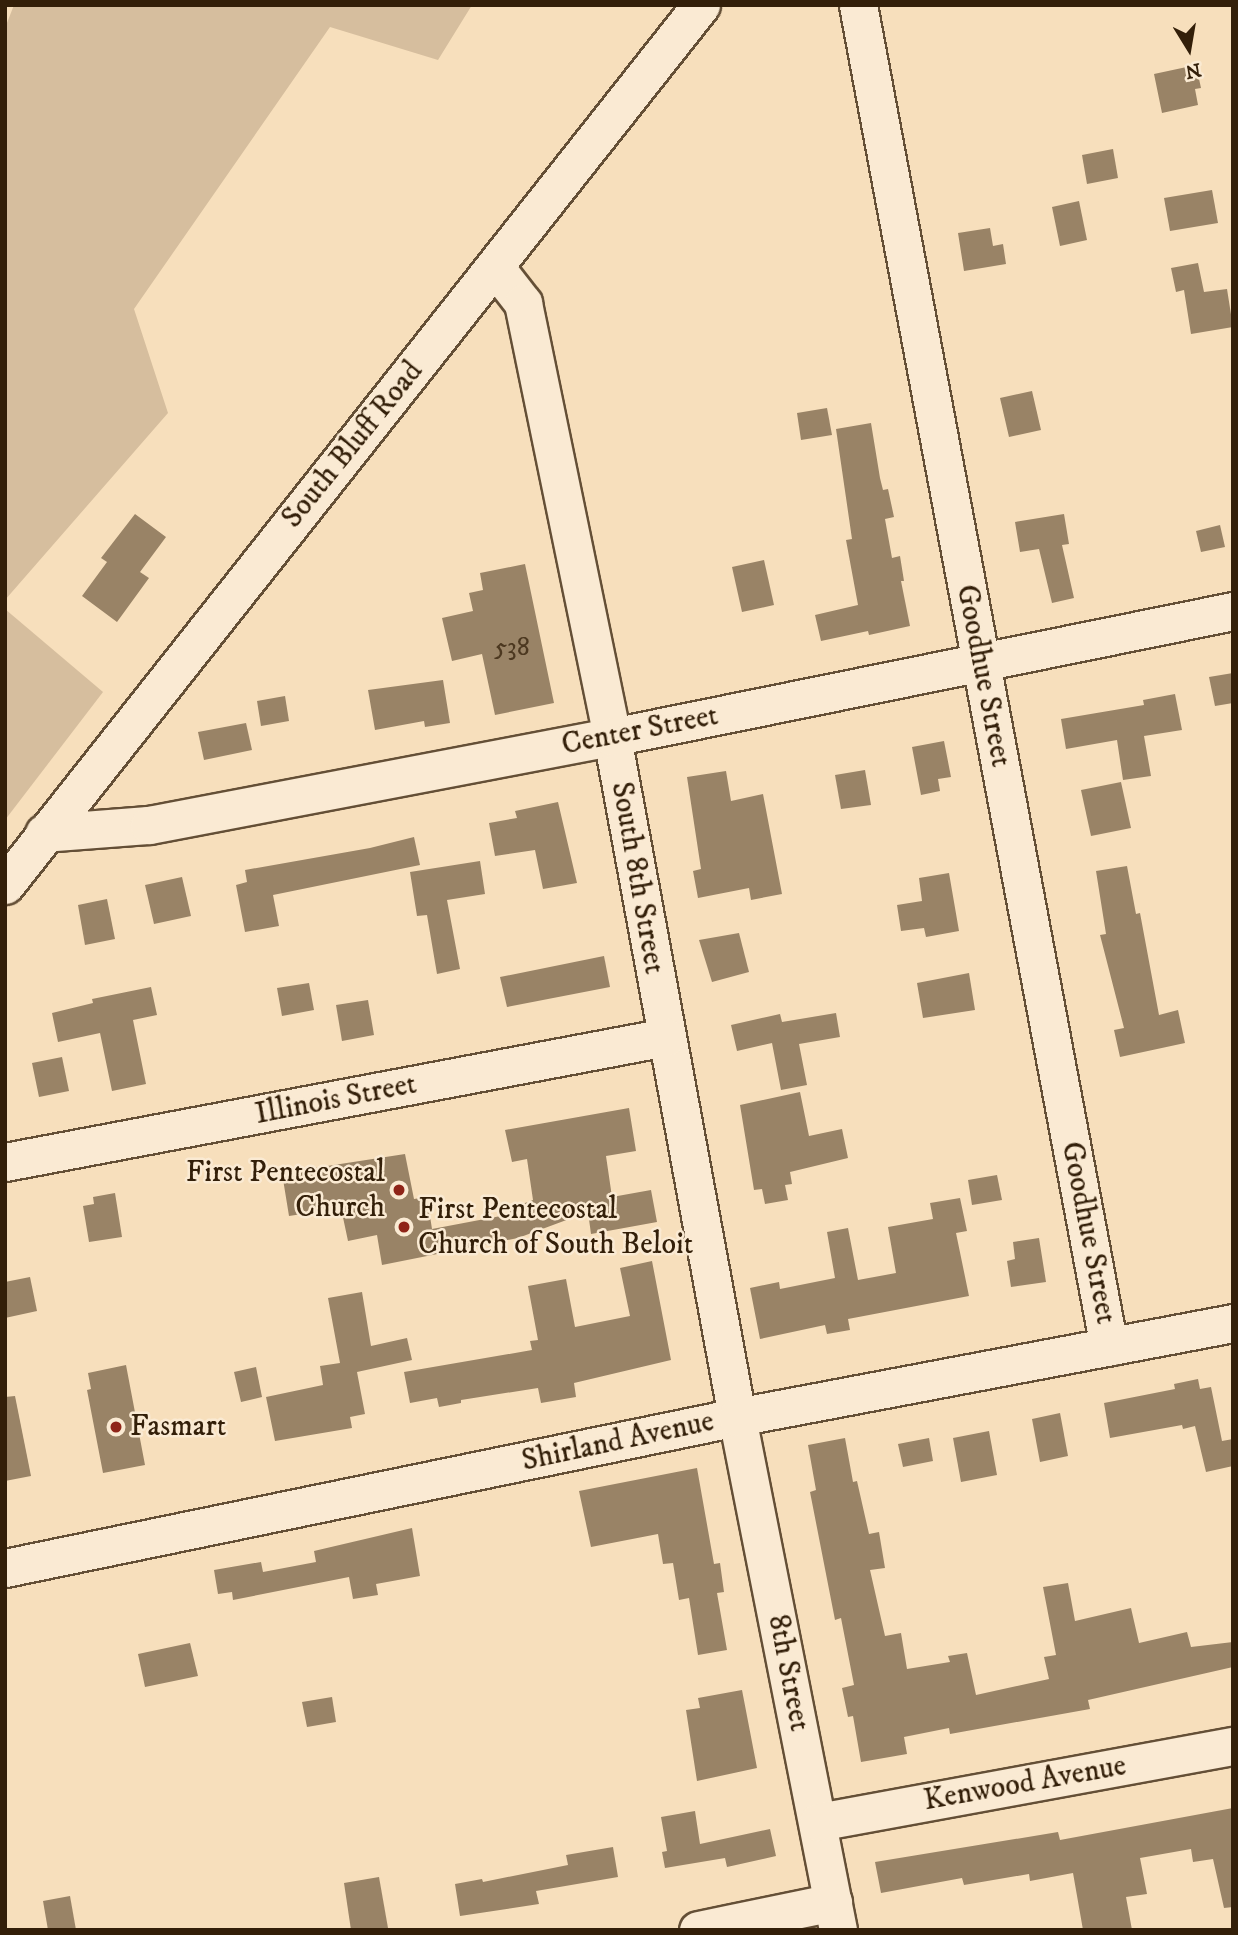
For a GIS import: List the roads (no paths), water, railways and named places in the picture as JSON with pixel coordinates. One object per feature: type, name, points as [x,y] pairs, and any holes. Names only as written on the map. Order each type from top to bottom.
[{"type":"street","name":"South Bluff Road","points":[[5,885],[701,5]]},
{"type":"street","name":"Goodhue Street","points":[[858,5],[1110,1347]]},
{"type":"street","name":"South 8th Street","points":[[495,267],[523,303],[612,737],[737,1417]]},
{"type":"street","name":"Center Street","points":[[44,833],[149,825],[612,737],[1233,611]]},
{"type":"street","name":"Illinois Street","points":[[5,1162],[666,1037]]},
{"type":"street","name":"Shirland Avenue","points":[[5,1568],[737,1417],[1233,1324]]},
{"type":"street","name":"8th Street","points":[[737,1417],[836,1916]]},
{"type":"street","name":"Kenwood Avenue","points":[[818,1822],[1233,1746]]},
{"type":"street","points":[[698,1930],[836,1916]]},
{"type":"place","name":"First Pentecostal Church","points":[[399,1190]]},
{"type":"place","name":"First Pentecostal Church of South Beloit","points":[[404,1227]]},
{"type":"place","name":"Fasmart","points":[[116,1427]]}]
